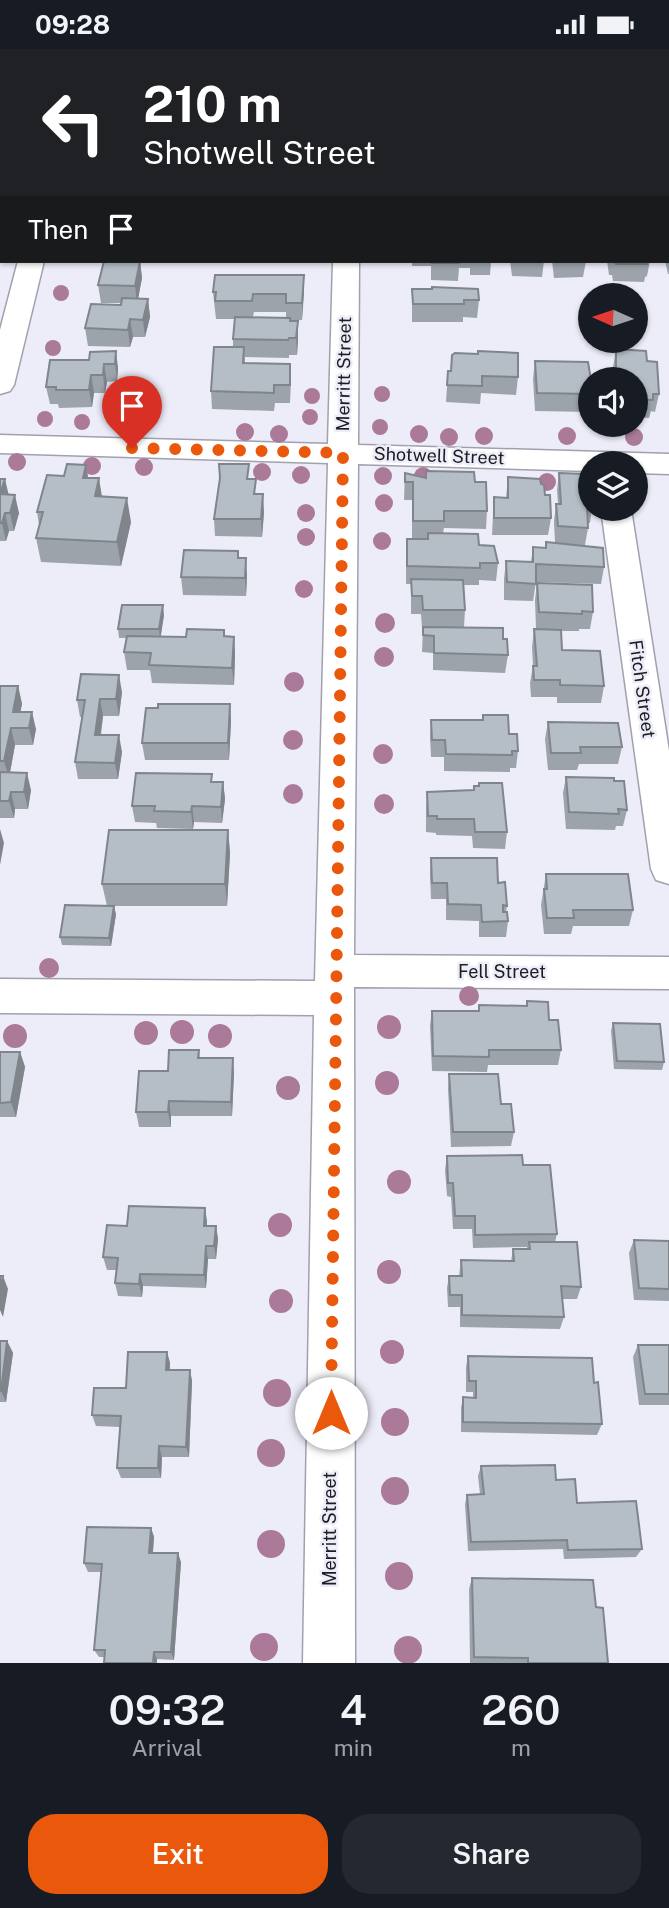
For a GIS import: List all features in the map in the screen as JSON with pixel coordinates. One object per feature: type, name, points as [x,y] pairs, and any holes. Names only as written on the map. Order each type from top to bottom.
[{"type":"street","points":[[0,385],[30,263]]},
{"type":"street","name":"Merritt Street","points":[[329,1663],[334,984],[346,263]]},
{"type":"street","name":"Shotwell Street","points":[[0,444],[578,462]]},
{"type":"street","name":"Shotwell Street","points":[[648,464],[669,464]]},
{"type":"street","name":"Fitch Street","points":[[617,521],[669,869]]},
{"type":"street","name":"Fell Street","points":[[0,996],[669,972]]},
{"type":"building","points":[[104,263],[140,263],[135,286],[98,285]]},
{"type":"building","points":[[616,263],[647,263],[647,264]]},
{"type":"building","points":[[215,275],[304,275],[302,303],[286,303],[286,294],[253,294],[252,301],[215,301]]},
{"type":"building","points":[[412,289],[478,289],[479,300],[464,300],[464,304],[413,304]]},
{"type":"building","points":[[122,298],[148,299],[143,320],[130,319],[128,330],[85,328],[91,304],[121,305]]},
{"type":"building","points":[[235,317],[290,318],[290,321],[298,321],[296,338],[233,339]]},
{"type":"building","points":[[214,347],[244,347],[243,363],[290,364],[290,385],[274,385],[274,393],[211,391]]},
{"type":"building","points":[[116,351],[115,364],[104,364],[103,375],[91,375],[89,390],[56,390],[56,387],[46,387],[50,360],[89,360],[90,352]]},
{"type":"building","points":[[478,351],[518,353],[518,377],[482,376],[482,386],[447,385],[452,355],[478,354]]},
{"type":"building","points":[[616,353],[646,353],[647,361],[657,362],[659,394],[653,394],[653,400],[648,400],[648,367],[616,367]]},
{"type":"building","points":[[535,361],[588,362],[589,367],[578,367],[578,394],[537,393]]},
{"type":"building","points":[[67,464],[86,465],[83,478],[99,478],[95,496],[127,498],[117,542],[36,538],[43,512],[37,512],[47,475],[64,476]]},
{"type":"building","points":[[219,464],[249,464],[247,479],[256,479],[254,494],[263,494],[261,519],[214,519],[220,478]]},
{"type":"building","points":[[426,471],[474,472],[475,482],[486,482],[487,511],[444,511],[444,521],[413,521],[413,482],[405,482],[405,473],[426,478]]},
{"type":"building","points":[[559,473],[578,474],[578,521],[588,521],[588,528],[558,526],[556,504],[561,504]]},
{"type":"building","points":[[508,477],[540,479],[545,495],[550,495],[551,518],[494,518],[494,497],[508,498]]},
{"type":"building","points":[[0,479],[5,479],[0,494]]},
{"type":"building","points":[[0,494],[15,495],[10,513],[5,513],[2,523],[0,523]]},
{"type":"building","points":[[428,533],[478,534],[479,545],[494,546],[498,563],[480,563],[480,568],[407,566],[407,539],[428,539]]},
{"type":"building","points":[[546,542],[603,548],[604,567],[536,564],[536,584],[507,582],[506,561],[533,562],[533,547],[546,548]]},
{"type":"building","points":[[184,550],[238,551],[238,558],[246,558],[245,578],[181,577]]},
{"type":"building","points":[[411,579],[463,580],[465,610],[423,610],[422,596],[412,596]]},
{"type":"building","points":[[537,583],[592,585],[593,612],[539,612]]},
{"type":"building","points":[[122,605],[163,605],[159,629],[118,629]]},
{"type":"building","points":[[423,627],[503,628],[508,655],[434,653],[434,636],[423,635]]},
{"type":"building","points":[[187,629],[224,630],[224,636],[234,637],[232,668],[149,665],[151,653],[124,652],[127,636],[186,637]]},
{"type":"building","points":[[534,629],[561,630],[562,650],[600,651],[604,686],[560,685],[560,680],[534,680],[533,666],[537,666]]},
{"type":"building","points":[[81,674],[119,675],[116,699],[100,699],[95,735],[119,735],[115,763],[75,762],[85,700],[77,700]]},
{"type":"building","points":[[0,686],[18,686],[13,712],[32,712],[29,728],[11,728],[4,761],[0,761]]},
{"type":"building","points":[[158,704],[230,704],[228,743],[142,743],[146,708],[158,708]]},
{"type":"building","points":[[483,715],[508,715],[509,734],[517,734],[518,751],[512,751],[512,755],[446,754],[445,740],[432,740],[431,720],[483,720]]},
{"type":"building","points":[[548,722],[618,723],[622,747],[580,747],[581,753],[551,753]]},
{"type":"building","points":[[0,772],[27,773],[24,792],[11,792],[9,801],[0,801]]},
{"type":"building","points":[[136,773],[212,774],[211,782],[223,782],[221,807],[192,806],[191,812],[154,811],[155,806],[132,806]]},
{"type":"building","points":[[566,777],[614,778],[614,781],[624,781],[627,810],[618,809],[619,814],[569,812]]},
{"type":"building","points":[[479,783],[502,783],[507,832],[475,832],[474,819],[437,819],[437,816],[428,816],[427,792],[474,790],[474,786],[479,786]]},
{"type":"building","points":[[109,830],[228,830],[225,884],[102,884]]},
{"type":"building","points":[[431,858],[497,858],[498,883],[505,882],[507,906],[503,905],[503,912],[507,912],[508,921],[482,922],[481,905],[448,904],[447,883],[432,883]]},
{"type":"building","points":[[546,874],[628,874],[633,910],[573,910],[574,918],[547,918],[544,889],[547,889]]},
{"type":"building","points":[[65,905],[114,906],[109,938],[60,937]]},
{"type":"building","points":[[527,1001],[548,1002],[549,1020],[558,1020],[561,1050],[489,1050],[489,1057],[433,1056],[432,1011],[479,1011],[479,1005],[527,1006]]},
{"type":"building","points":[[613,1023],[660,1024],[664,1062],[617,1061]]},
{"type":"building","points":[[169,1050],[199,1050],[198,1058],[233,1058],[231,1102],[169,1101],[168,1112],[136,1112],[139,1071],[168,1071]]},
{"type":"building","points":[[0,1052],[20,1052],[11,1102],[0,1103]]},
{"type":"building","points":[[449,1074],[498,1074],[501,1104],[511,1104],[514,1132],[453,1132]]},
{"type":"building","points":[[522,1155],[523,1165],[550,1165],[557,1234],[475,1235],[475,1216],[455,1216],[453,1183],[448,1183],[447,1156]]},
{"type":"building","points":[[129,1206],[205,1208],[204,1226],[216,1226],[214,1246],[206,1246],[204,1275],[140,1274],[139,1284],[115,1283],[118,1258],[103,1257],[107,1225],[127,1226]]},
{"type":"building","points":[[634,1240],[669,1241],[669,1289],[639,1288]]},
{"type":"building","points":[[529,1242],[577,1242],[581,1287],[561,1286],[564,1317],[462,1315],[462,1295],[450,1295],[449,1276],[462,1276],[461,1260],[514,1261],[513,1249],[530,1249]]},
{"type":"building","points":[[0,1341],[7,1341],[1,1391],[0,1391]]},
{"type":"building","points":[[638,1345],[669,1345],[669,1394],[645,1394]]},
{"type":"building","points":[[128,1352],[167,1352],[166,1370],[190,1370],[186,1447],[159,1446],[158,1468],[117,1468],[121,1416],[92,1415],[94,1388],[126,1388]]},
{"type":"building","points":[[468,1356],[592,1358],[594,1383],[598,1382],[602,1424],[463,1422],[463,1397],[476,1398],[476,1381],[469,1381]]},
{"type":"building","points":[[555,1465],[556,1480],[575,1479],[577,1503],[636,1501],[642,1549],[568,1550],[567,1540],[471,1542],[467,1495],[484,1494],[481,1466]]},
{"type":"building","points":[[87,1527],[151,1528],[149,1553],[178,1553],[171,1652],[154,1652],[153,1663],[104,1663],[105,1650],[94,1650],[102,1564],[84,1563]]},
{"type":"building","points":[[472,1578],[593,1580],[596,1607],[603,1608],[608,1663],[528,1663],[528,1658],[474,1657]]},
{"type":"route","points":[[132,448],[343,453],[334,998],[331,1413]]}]
